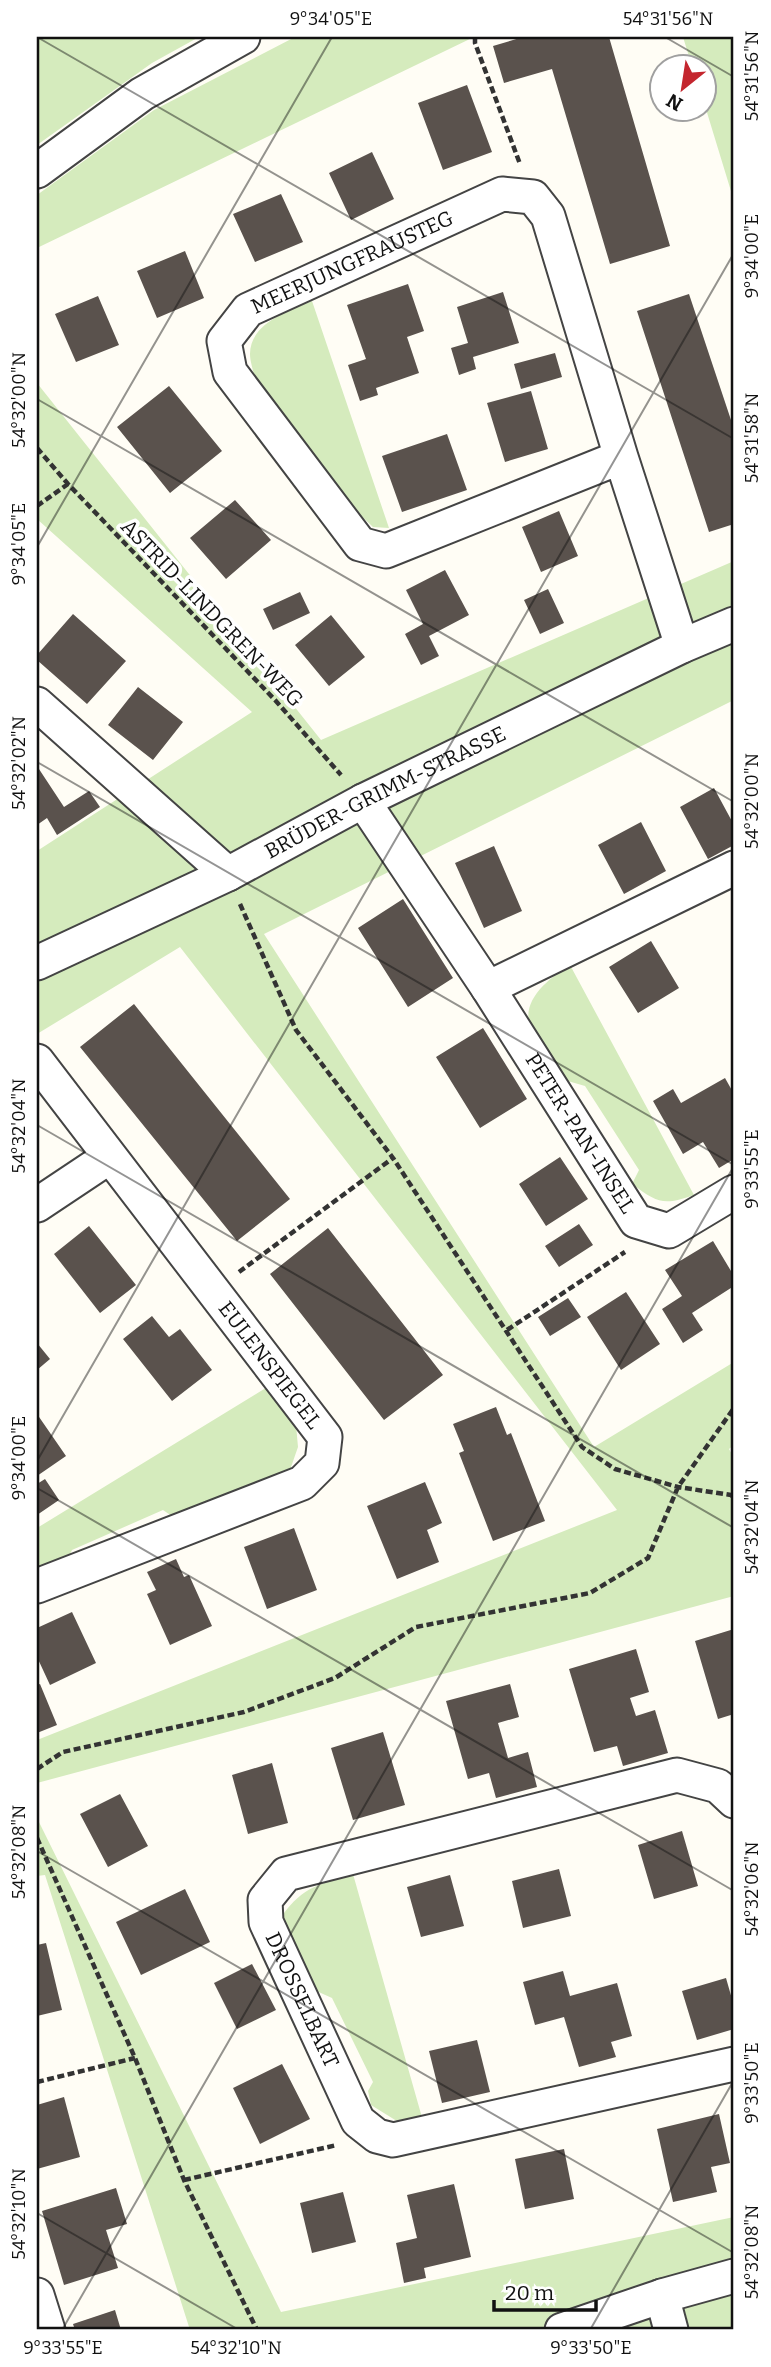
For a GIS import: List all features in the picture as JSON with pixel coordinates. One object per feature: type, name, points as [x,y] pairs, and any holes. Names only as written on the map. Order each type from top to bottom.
[{"type":"street","points":[[37,171],[142,94],[243,37]]},
{"type":"street","name":"MEERJUNGFRAUSTEG","points":[[533,197],[502,194],[248,310],[224,341],[230,372],[360,544],[386,551],[621,457]]},
{"type":"street","points":[[533,197],[548,216],[682,646]]},
{"type":"street","name":"BRÜDER-GRIMM-STRASSE","points":[[37,963],[228,874],[363,801],[682,646],[734,624]]},
{"type":"street","points":[[37,704],[228,874]]},
{"type":"street","name":"PETER-PAN-INSEL","points":[[363,801],[488,988],[636,1221],[669,1231],[734,1192]]},
{"type":"street","points":[[488,988],[734,868]]},
{"type":"street","name":"EULENSPIEGEL","points":[[37,1062],[325,1437],[322,1463],[302,1483],[37,1586]]},
{"type":"street","points":[[37,1205],[109,1157]]},
{"type":"street","name":"DROSSELBART","points":[[377,2136],[359,2121],[266,1922],[265,1900],[286,1874],[677,1775],[718,1786],[734,1801]]},
{"type":"street","points":[[377,2136],[393,2140],[734,2064]]},
{"type":"street","points":[[562,2330],[662,2295],[734,2276]]},
{"type":"street","points":[[662,2295],[671,2330]]},
{"type":"path","points":[[475,37],[533,197]]},
{"type":"path","name":"ASTRID-LINDGREN-WEG","points":[[37,448],[68,484],[275,700],[363,801]]},
{"type":"path","points":[[37,506],[68,484]]},
{"type":"path","points":[[228,874],[296,1030],[393,1158],[582,1447],[615,1469],[678,1487],[731,1495],[734,1498]]},
{"type":"path","points":[[213,1291],[393,1158]]},
{"type":"path","points":[[507,1330],[625,1254],[636,1221]]},
{"type":"path","points":[[37,1769],[62,1752],[244,1712],[335,1678],[415,1627],[590,1593],[648,1558],[678,1487],[734,1408]]},
{"type":"path","points":[[37,1838],[135,2058],[184,2180],[257,2330]]},
{"type":"path","points":[[37,2082],[135,2058]]},
{"type":"path","points":[[184,2180],[377,2136]]},
{"type":"green space","points":[[37,37],[199,37],[152,63],[37,145]]},
{"type":"green space","points":[[295,37],[474,37],[37,248],[37,195],[154,110]]},
{"type":"green space","points":[[683,37],[734,37],[734,201],[710,122],[718,122],[718,52],[688,52]]},
{"type":"green space","points":[[312,301],[389,528],[373,527],[353,508],[254,376],[250,354],[256,334],[282,314]]},
{"type":"green space","points":[[37,383],[321,740],[734,561],[734,700],[264,934],[594,1447],[734,1362],[734,1445],[729,1449],[734,1458],[734,1596],[37,1783],[37,1740],[617,1510],[180,947],[37,1034],[37,851],[252,712],[37,519]]},
{"type":"green space","points":[[570,965],[694,1195],[675,1201],[661,1201],[632,1184],[639,1170],[585,1086],[561,1079],[536,1039],[528,1016],[534,998],[547,982]]},
{"type":"green space","points":[[269,1386],[296,1425],[298,1447],[290,1470],[271,1485],[179,1521],[163,1510],[72,1550],[64,1567],[37,1569],[37,1528]]},
{"type":"green space","points":[[37,1818],[281,2312],[734,2217],[734,2330],[190,2330],[45,1875],[37,1876]]},
{"type":"green space","points":[[353,1874],[423,2121],[400,2123],[371,2105],[368,2091],[373,2082],[332,1998],[312,1989],[302,1978],[282,1916],[305,1892]]},
{"type":"building","points":[[523,37],[609,37],[670,246],[610,264],[552,69],[504,83],[493,46]]},
{"type":"building","points":[[467,85],[492,152],[443,170],[418,103]]},
{"type":"building","points":[[372,152],[394,199],[351,220],[329,173]]},
{"type":"building","points":[[281,194],[303,242],[255,262],[233,214]]},
{"type":"building","points":[[185,251],[204,298],[157,318],[137,271]]},
{"type":"building","points":[[408,284],[424,331],[407,337],[419,373],[376,388],[378,395],[360,401],[348,365],[366,359],[347,305]]},
{"type":"building","points":[[503,292],[519,343],[473,357],[476,369],[459,375],[451,348],[468,343],[457,307]]},
{"type":"building","points":[[689,294],[734,429],[734,524],[709,532],[637,311]]},
{"type":"building","points":[[98,296],[119,345],[76,362],[55,314]]},
{"type":"building","points":[[555,353],[562,377],[521,389],[514,364]]},
{"type":"building","points":[[169,386],[222,451],[170,493],[117,427]]},
{"type":"building","points":[[531,391],[548,449],[505,462],[487,403]]},
{"type":"building","points":[[447,434],[467,490],[402,512],[382,456]]},
{"type":"building","points":[[235,500],[271,540],[226,579],[190,538]]},
{"type":"building","points":[[559,511],[578,556],[541,572],[522,527]]},
{"type":"building","points":[[445,570],[469,615],[429,636],[439,656],[421,665],[405,634],[423,624],[406,590]]},
{"type":"building","points":[[548,589],[564,623],[540,634],[524,600]]},
{"type":"building","points":[[300,592],[310,613],[273,630],[263,609]]},
{"type":"building","points":[[73,614],[126,661],[87,704],[37,660],[37,655]]},
{"type":"building","points":[[331,615],[365,657],[329,686],[295,645]]},
{"type":"building","points":[[138,687],[183,722],[153,760],[108,725]]},
{"type":"building","points":[[37,766],[64,807],[89,791],[100,807],[57,835],[47,818],[37,825]]},
{"type":"building","points":[[714,788],[734,825],[734,845],[708,859],[680,807]]},
{"type":"building","points":[[641,822],[666,871],[624,894],[598,845]]},
{"type":"building","points":[[494,846],[522,911],[484,928],[455,863]]},
{"type":"building","points":[[403,899],[453,978],[408,1007],[358,928]]},
{"type":"building","points":[[651,941],[679,988],[638,1013],[609,967]]},
{"type":"building","points":[[134,1004],[290,1199],[237,1241],[80,1047]]},
{"type":"building","points":[[483,1028],[527,1099],[480,1128],[436,1057]]},
{"type":"building","points":[[725,1078],[734,1094],[734,1159],[719,1168],[703,1142],[683,1154],[653,1101],[673,1089],[681,1103]]},
{"type":"building","points":[[560,1157],[588,1199],[546,1226],[519,1184]]},
{"type":"building","points":[[579,1224],[593,1245],[559,1267],[545,1246]]},
{"type":"building","points":[[89,1226],[136,1285],[100,1313],[54,1254]]},
{"type":"building","points":[[328,1228],[443,1375],[384,1420],[270,1274]]},
{"type":"building","points":[[713,1241],[734,1276],[734,1286],[692,1313],[703,1330],[683,1343],[662,1309],[682,1296],[665,1270]]},
{"type":"building","points":[[626,1292],[660,1344],[621,1370],[587,1317]]},
{"type":"building","points":[[568,1298],[581,1317],[550,1336],[538,1317]]},
{"type":"building","points":[[152,1316],[169,1337],[180,1329],[212,1370],[172,1401],[123,1339]]},
{"type":"building","points":[[37,1343],[50,1359],[37,1370]]},
{"type":"building","points":[[496,1407],[507,1435],[511,1433],[545,1521],[493,1541],[459,1453],[464,1451],[453,1424]]},
{"type":"building","points":[[37,1414],[66,1456],[37,1476]]},
{"type":"building","points":[[45,1479],[59,1500],[37,1515],[37,1484]]},
{"type":"building","points":[[425,1482],[442,1523],[427,1530],[439,1562],[397,1579],[367,1506]]},
{"type":"building","points":[[294,1528],[317,1590],[267,1609],[244,1547]]},
{"type":"building","points":[[176,1559],[184,1577],[189,1575],[212,1626],[170,1645],[147,1594],[156,1590],[147,1572]]},
{"type":"building","points":[[72,1612],[96,1663],[50,1685],[37,1657],[37,1628]]},
{"type":"building","points":[[734,1629],[734,1714],[718,1719],[695,1641]]},
{"type":"building","points":[[636,1649],[649,1692],[630,1698],[636,1716],[655,1710],[668,1753],[623,1766],[617,1746],[594,1752],[569,1669]]},
{"type":"building","points":[[40,1684],[57,1725],[37,1733],[37,1685]]},
{"type":"building","points":[[510,1684],[519,1717],[498,1723],[508,1758],[528,1752],[537,1787],[496,1798],[489,1773],[468,1779],[446,1701]]},
{"type":"building","points":[[383,1732],[405,1805],[353,1820],[331,1748]]},
{"type":"building","points":[[272,1763],[288,1823],[248,1834],[232,1775]]},
{"type":"building","points":[[120,1794],[148,1846],[108,1867],[80,1814]]},
{"type":"building","points":[[682,1831],[698,1886],[654,1899],[638,1845]]},
{"type":"building","points":[[559,1869],[571,1916],[523,1928],[512,1881]]},
{"type":"building","points":[[450,1875],[464,1926],[421,1937],[407,1887]]},
{"type":"building","points":[[185,1889],[210,1942],[141,1975],[116,1922]]},
{"type":"building","points":[[46,1943],[62,2010],[37,2016],[37,1945]]},
{"type":"building","points":[[252,1964],[276,2010],[237,2029],[214,1983]]},
{"type":"building","points":[[563,1971],[570,1996],[617,1983],[632,2036],[611,2042],[616,2057],[579,2067],[564,2017],[535,2025],[523,1982]]},
{"type":"building","points":[[726,1978],[734,2006],[734,2029],[697,2040],[682,1991]]},
{"type":"building","points":[[477,2040],[490,2092],[442,2103],[429,2051]]},
{"type":"building","points":[[282,2064],[310,2119],[260,2144],[233,2088]]},
{"type":"building","points":[[64,2097],[80,2157],[37,2169],[37,2105]]},
{"type":"building","points":[[719,2114],[730,2163],[711,2167],[717,2192],[673,2202],[657,2129]]},
{"type":"building","points":[[564,2149],[574,2199],[525,2209],[515,2159]]},
{"type":"building","points":[[454,2184],[471,2257],[424,2268],[426,2278],[404,2283],[396,2243],[417,2238],[407,2195]]},
{"type":"building","points":[[116,2188],[127,2224],[106,2230],[118,2268],[64,2285],[42,2211]]},
{"type":"building","points":[[343,2192],[356,2242],[312,2253],[300,2203]]},
{"type":"building","points":[[115,2310],[121,2330],[75,2330],[73,2324]]}]
